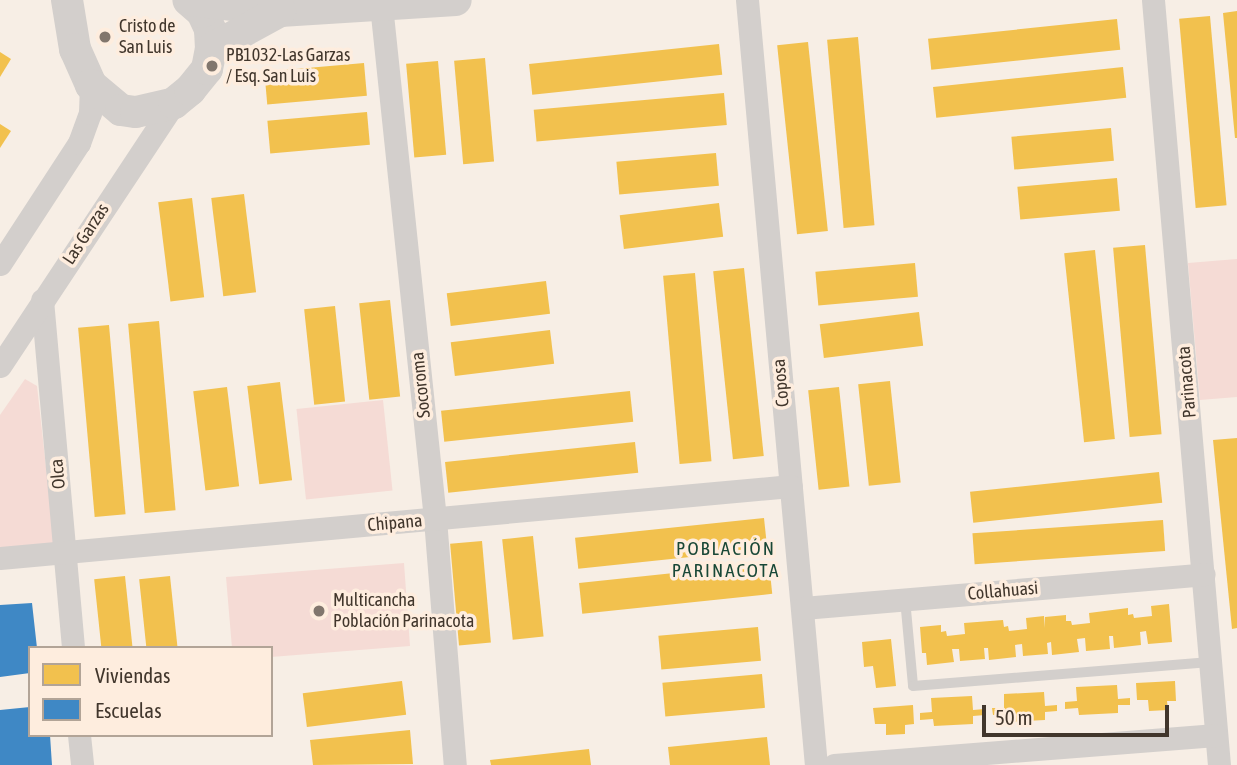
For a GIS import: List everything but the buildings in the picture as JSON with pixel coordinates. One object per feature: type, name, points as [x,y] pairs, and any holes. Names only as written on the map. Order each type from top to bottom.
[{"type":"street","points":[[0,264],[79,143],[90,113],[91,85],[75,49],[67,0]]},
{"type":"street","points":[[91,85],[121,110],[154,110],[174,103],[190,90],[207,69],[211,49],[202,1],[280,11],[456,0]]},
{"type":"street","name":"Coposa","points":[[747,0],[816,765]]},
{"type":"street","name":"Parinacota","points":[[1153,0],[1219,765]]},
{"type":"street","name":"Socoroma","points":[[381,5],[435,519],[455,765]]},
{"type":"street","points":[[211,49],[280,11]]},
{"type":"street","name":"Las Garzas","points":[[0,366],[174,103]]},
{"type":"street","name":"Olca","points":[[42,300],[73,646]]},
{"type":"street","name":"Chipana","points":[[0,558],[790,486]]},
{"type":"street","name":"Collahuasi","points":[[803,608],[1204,574]]},
{"type":"street","points":[[834,765],[1090,755],[1216,735]]},
{"type":"street","points":[[79,737],[82,765]]},
{"type":"lane","points":[[905,599],[913,686],[1210,662]]},
{"type":"shaded area","points":[[1237,259],[1237,397],[1200,400],[1188,263]]},
{"type":"shaded area","points":[[25,379],[37,386],[55,548],[0,552],[0,415]]},
{"type":"shaded area","points":[[383,400],[393,491],[306,500],[296,409]]},
{"type":"shaded area","name":"Multicancha Población Parinacota","points":[[404,563],[410,646],[273,657],[273,646],[232,646],[226,577]]},
{"type":"place","name":"Cristo de San Luis","points":[[105,37]]},
{"type":"place","name":"PB1032-Las Garzas / Esq. San Luis","points":[[212,66]]},
{"type":"place","name":"Multicancha Población Parinacota","points":[[319,611]]},
{"type":"district","name":"POBLACIÓN PARINACOTA","points":[[726,560]]}]
